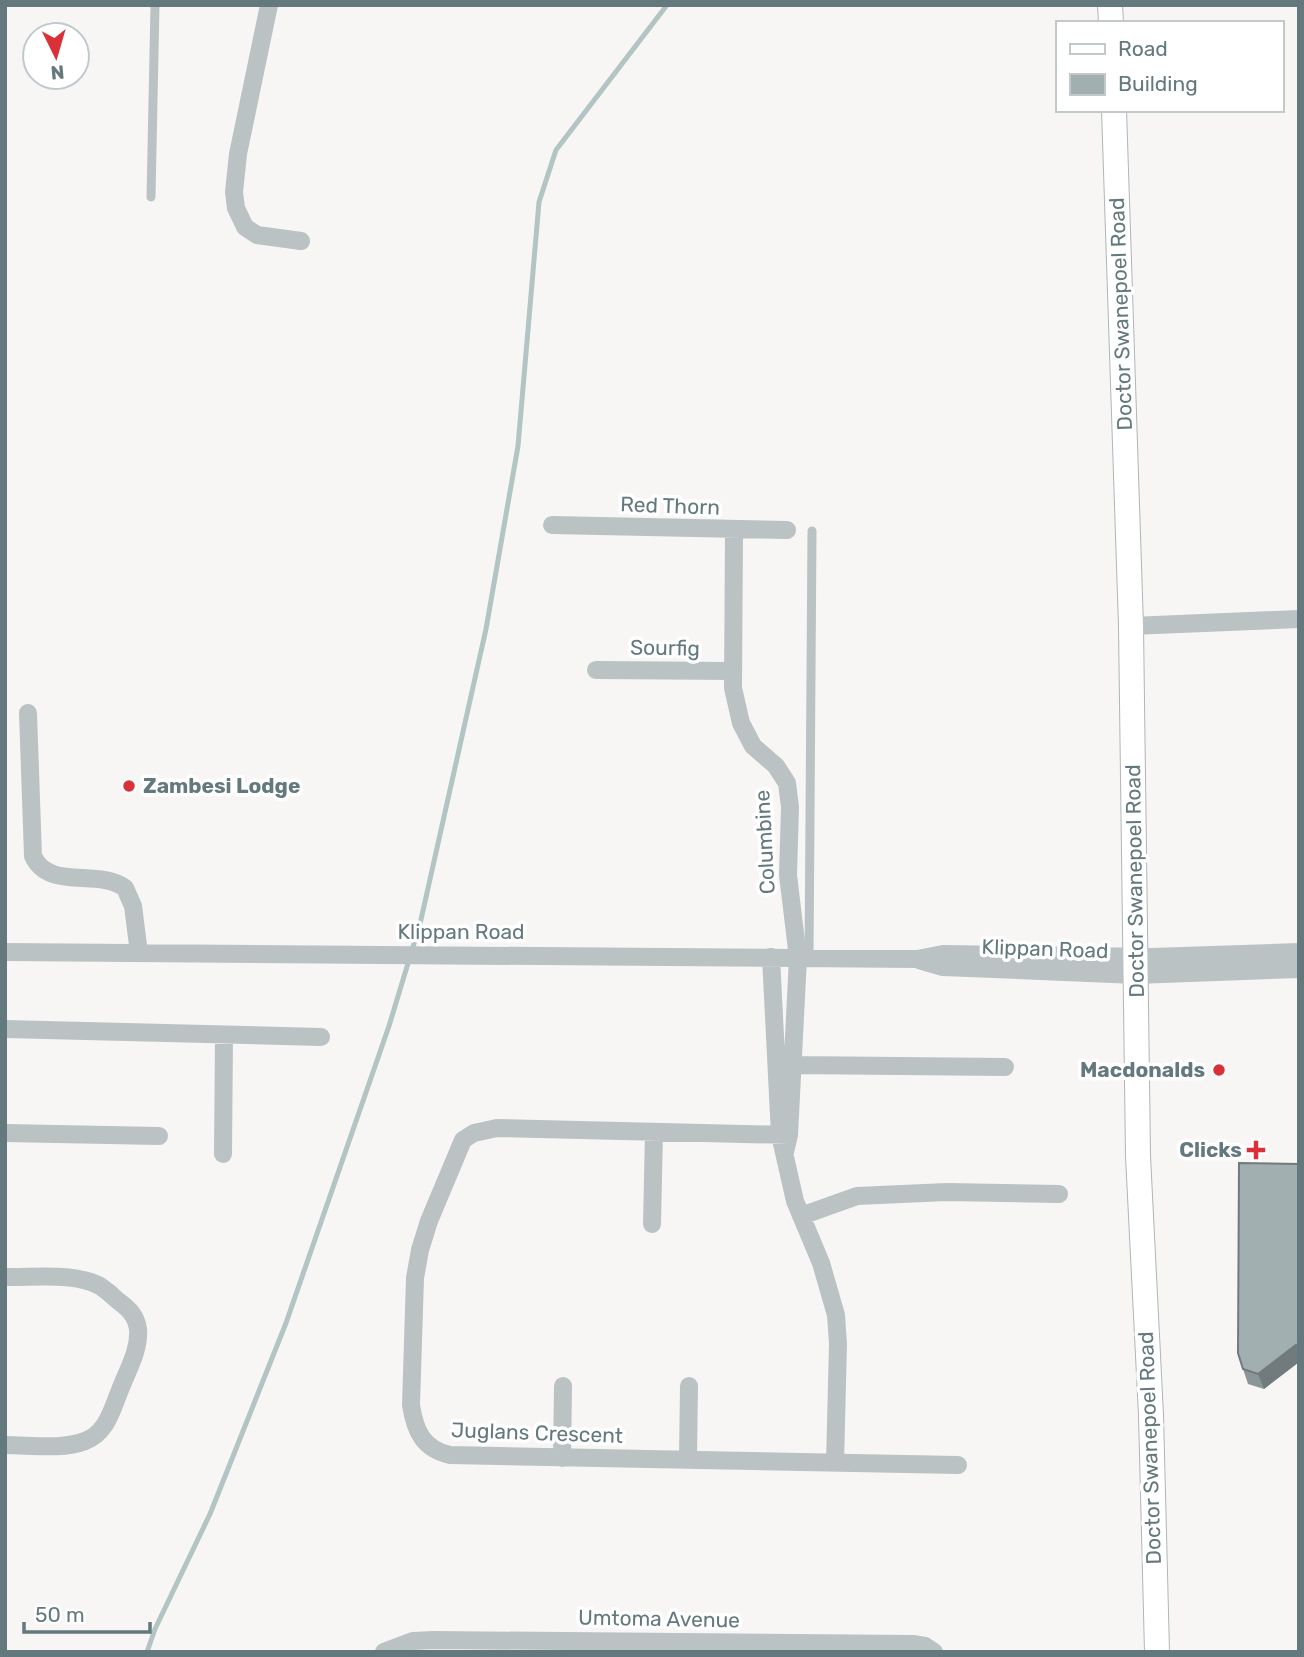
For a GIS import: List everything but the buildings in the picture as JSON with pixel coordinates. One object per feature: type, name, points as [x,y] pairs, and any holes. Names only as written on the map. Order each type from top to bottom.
[{"type":"main road","name":"Doctor Swanepoel Road","points":[[1114,112],[1137,626]]},
{"type":"main road","name":"Doctor Swanepoel Road","points":[[1126,112],[1158,1575],[1164,1652]]},
{"type":"main road","name":"Doctor Swanepoel Road","points":[[1144,966],[1138,1156],[1151,1415],[1157,1652]]},
{"type":"street","points":[[269,5],[237,163],[234,192],[236,208],[245,227],[257,235],[302,241]]},
{"type":"street","name":"Red Thorn","points":[[552,525],[787,530]]},
{"type":"street","name":"Columbine","points":[[734,530],[733,688],[741,723],[753,746],[776,766],[787,783],[790,807],[788,875],[804,958],[785,1141]]},
{"type":"street","points":[[1137,626],[1299,619]]},
{"type":"street","name":"Sourfig","points":[[596,670],[733,671]]},
{"type":"street","points":[[28,713],[33,856],[38,867],[47,873],[110,881],[125,888],[133,906],[139,953]]},
{"type":"street","name":"Klippan Road","points":[[5,952],[771,957],[917,959],[943,967],[1144,966],[1299,969]]},
{"type":"street","name":"Klippan Road","points":[[1144,966],[1299,952]]},
{"type":"street","points":[[771,957],[788,1180],[821,1263],[836,1315],[838,1344],[835,1463]]},
{"type":"street","points":[[5,1029],[321,1037]]},
{"type":"street","points":[[223,1035],[223,1154]]},
{"type":"street","points":[[793,1065],[1005,1067]]},
{"type":"street","name":"Juglans Crescent","points":[[785,1141],[654,1132],[497,1128],[474,1133],[463,1140],[420,1250],[415,1278],[411,1405],[419,1436],[437,1452],[450,1455],[958,1465]]},
{"type":"street","points":[[652,1224],[654,1132]]},
{"type":"street","points":[[5,1133],[159,1136]]},
{"type":"street","points":[[801,1216],[858,1196],[947,1192],[1059,1194]]},
{"type":"street","points":[[5,1278],[67,1279],[101,1286],[129,1309],[135,1317],[138,1330],[133,1358],[111,1413],[106,1425],[96,1434],[86,1441],[71,1444],[5,1444]]},
{"type":"street","points":[[562,1458],[563,1386]]},
{"type":"street","points":[[688,1460],[689,1386]]},
{"type":"street","name":"Umtoma Avenue","points":[[384,1652],[413,1641],[448,1640],[913,1644],[925,1646],[934,1652]]},
{"type":"lane","points":[[151,197],[155,5]]},
{"type":"lane","points":[[804,958],[812,531]]},
{"type":"waterway","points":[[412,950],[486,629],[518,446],[539,202],[556,150],[667,5]]},
{"type":"waterway","points":[[147,1652],[155,1629],[210,1514],[286,1323],[389,1026],[409,960]]},
{"type":"place","name":"Zambesi Lodge","points":[[129,786]]},
{"type":"place","name":"Macdonalds","points":[[1219,1070]]},
{"type":"place","name":"Clicks","points":[[1256,1150]]}]
